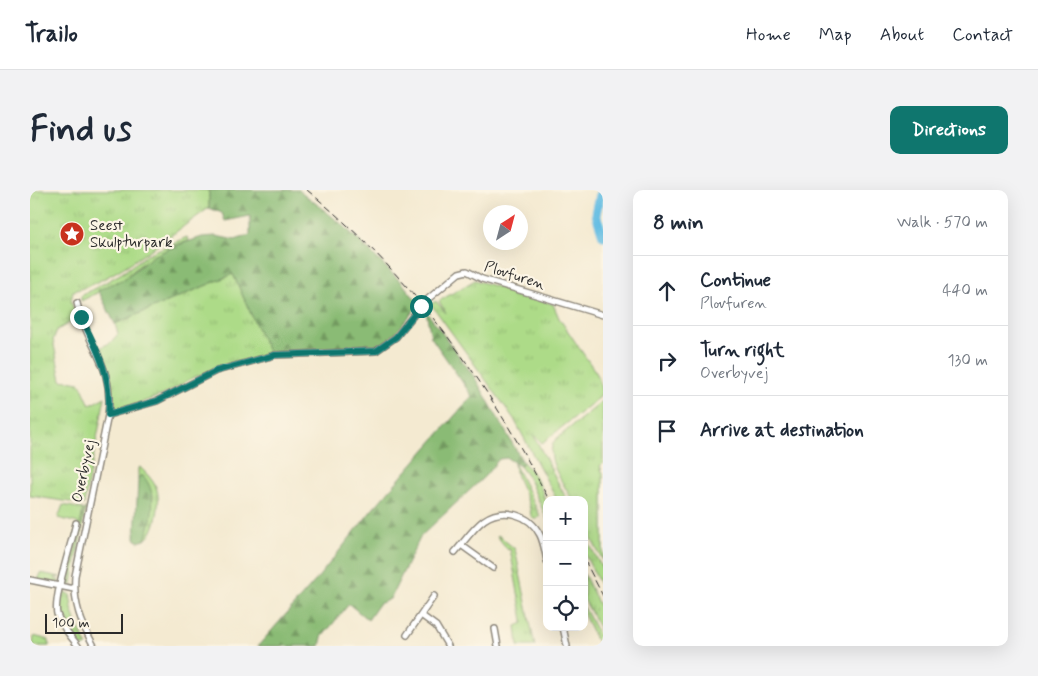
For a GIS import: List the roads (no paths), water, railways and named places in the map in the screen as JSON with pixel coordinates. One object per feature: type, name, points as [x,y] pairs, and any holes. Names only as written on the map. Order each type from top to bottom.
[{"type":"street","name":"Plovfuren","points":[[428,299],[459,273],[467,271],[482,279],[603,315]]},
{"type":"street","name":"Overbyvej","points":[[76,303],[108,382],[108,415],[88,508],[74,589],[78,613],[94,646]]},
{"type":"street","points":[[108,415],[157,401],[216,371],[275,355],[376,351],[396,337],[421,306]]},
{"type":"street","points":[[455,552],[484,520],[497,514],[511,514],[524,518],[535,527],[543,544]]},
{"type":"street","points":[[76,523],[61,586],[57,612],[78,646]]},
{"type":"street","points":[[461,545],[493,568]]},
{"type":"street","points":[[30,580],[74,589]]},
{"type":"street","points":[[407,635],[434,596]]},
{"type":"street","points":[[421,615],[436,626],[448,646]]},
{"type":"street","points":[[495,629],[498,646]]},
{"type":"street","points":[[564,631],[567,646]]},
{"type":"waterway","points":[[601,190],[596,214],[603,236]]},
{"type":"railway","points":[[307,190],[345,223],[380,258],[444,332],[500,413],[547,496]]},
{"type":"railway","points":[[588,567],[603,596]]},
{"type":"place","name":"Seest Skulpturpark","points":[[72,234]]}]
